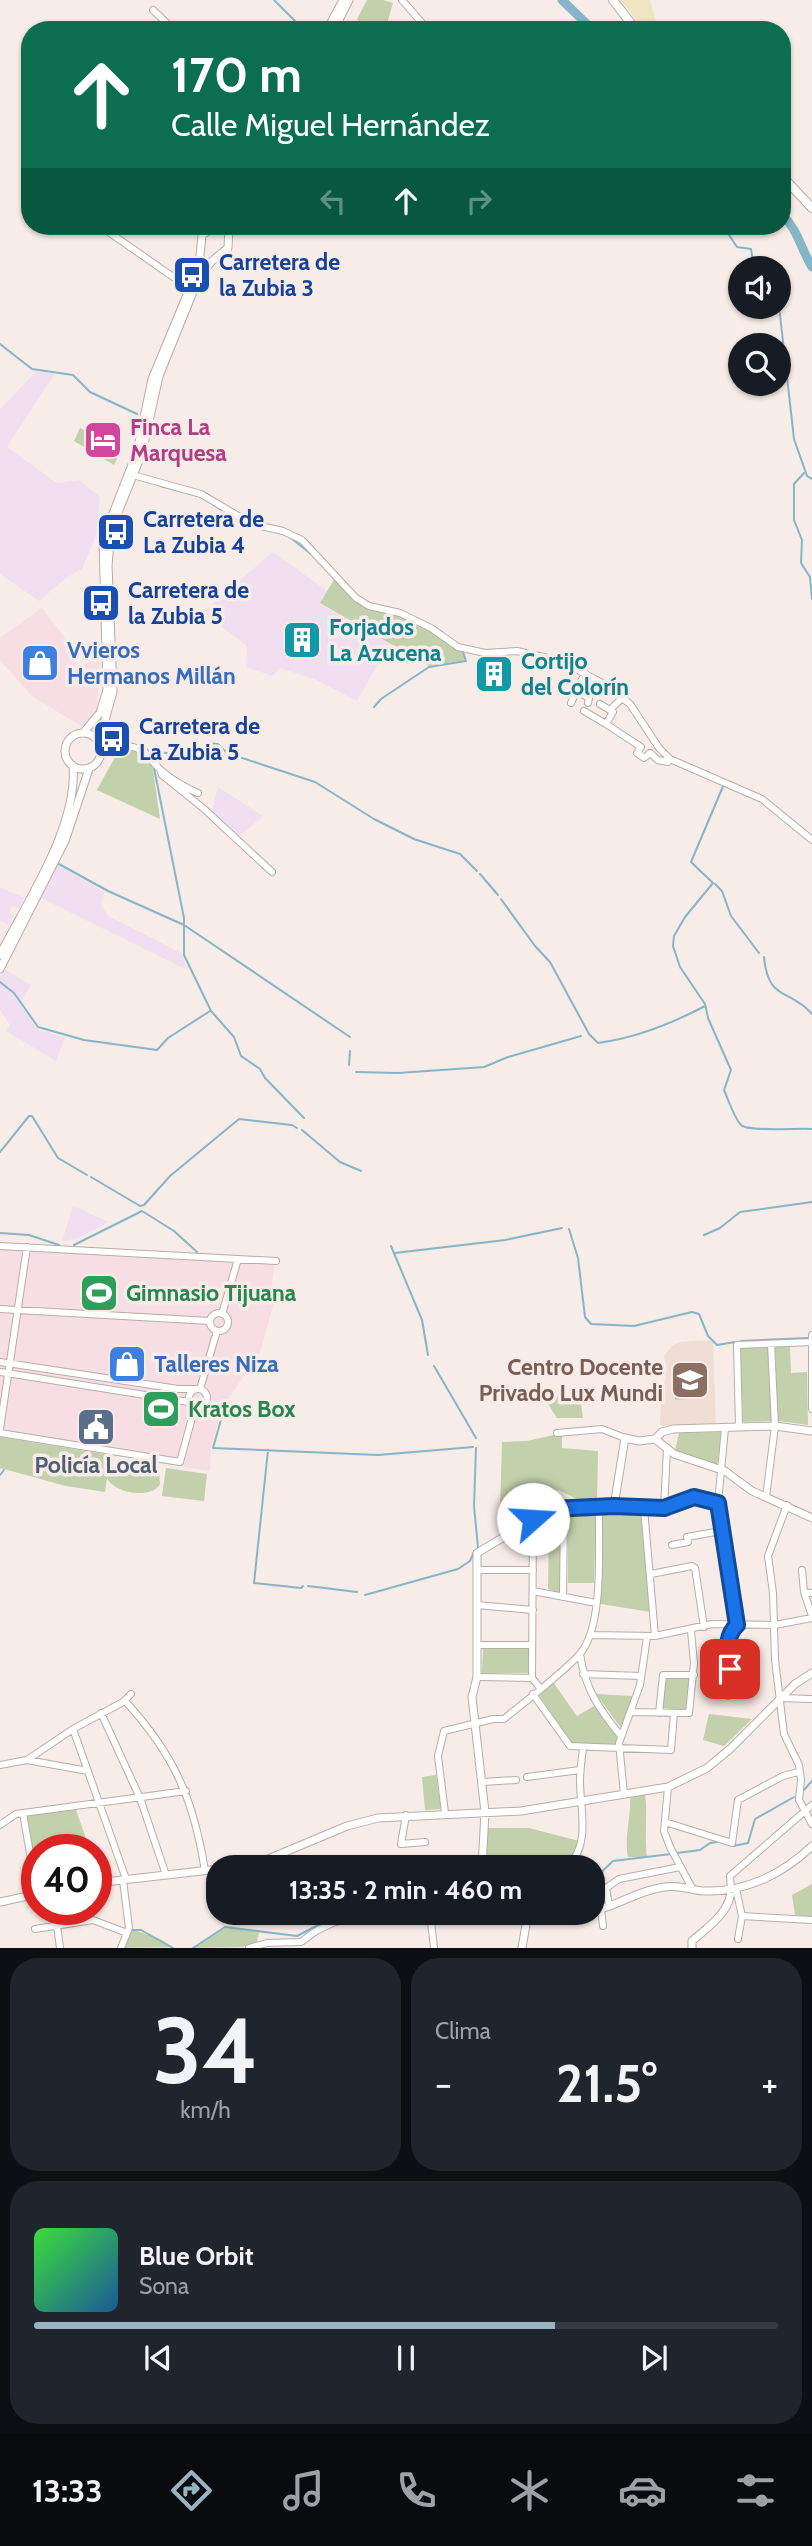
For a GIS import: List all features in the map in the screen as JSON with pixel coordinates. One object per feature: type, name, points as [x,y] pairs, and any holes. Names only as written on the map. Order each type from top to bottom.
[{"type":"main road","points":[[614,0],[629,21]]},
{"type":"main road","points":[[791,186],[812,208]]},
{"type":"street","points":[[332,21],[343,0]]},
{"type":"street","points":[[338,21],[349,0]]},
{"type":"street","points":[[402,0],[420,21]]},
{"type":"street","points":[[153,10],[164,21]]},
{"type":"street","points":[[113,235],[188,288]]},
{"type":"street","points":[[0,955],[67,818],[74,787],[73,766],[66,757],[66,746],[72,737],[83,733],[100,713],[107,690],[103,539],[137,452],[152,379],[199,265],[203,249],[202,235]]},
{"type":"street","points":[[0,969],[65,841],[89,769],[99,761],[102,751],[99,741],[113,692],[109,542],[145,441],[159,376],[200,277],[217,256],[228,248],[228,235]]},
{"type":"street","points":[[203,249],[209,255],[217,256]]},
{"type":"street","points":[[134,475],[201,494],[252,524],[292,534],[302,540],[361,602],[400,613],[431,628],[458,647],[485,653],[517,651],[568,663],[623,697],[659,748],[670,759],[720,779],[773,806],[812,840]]},
{"type":"street","points":[[571,704],[585,673]]},
{"type":"street","points":[[577,691],[589,698],[588,703]]},
{"type":"street","points":[[610,710],[623,697]]},
{"type":"street","points":[[600,704],[610,710],[612,715],[606,724]]},
{"type":"street","points":[[584,711],[641,747],[638,753],[644,758],[650,753],[661,761],[668,762],[670,759]]},
{"type":"street","points":[[83,733],[99,741]]},
{"type":"street","points":[[102,751],[126,746],[138,749],[154,759],[162,775],[272,872]]},
{"type":"street","points":[[73,766],[89,769]]},
{"type":"street","points":[[161,771],[198,793]]},
{"type":"street","points":[[0,1246],[276,1261]]},
{"type":"street","points":[[27,1247],[0,1431],[180,1461],[192,1405],[188,1396],[197,1389],[217,1331]]},
{"type":"street","points":[[222,1314],[238,1259]]},
{"type":"street","points":[[0,1309],[210,1321]]},
{"type":"street","points":[[210,1321],[213,1316],[222,1314]]},
{"type":"street","points":[[210,1321],[217,1331],[223,1330],[227,1325],[227,1318],[222,1314]]},
{"type":"street","points":[[739,1427],[737,1345],[812,1340],[812,1409]]},
{"type":"street","points":[[766,1497],[775,1426],[771,1344]]},
{"type":"street","points":[[0,1362],[197,1389],[207,1395],[207,1401],[204,1406],[192,1405],[0,1372]]},
{"type":"street","points":[[557,1433],[603,1429],[639,1441],[655,1439],[662,1432],[671,1430],[775,1426],[812,1432]]},
{"type":"street","points":[[725,1428],[718,1503],[737,1625]]},
{"type":"street","points":[[614,1506],[625,1438]]},
{"type":"street","points":[[655,1439],[674,1454],[720,1469],[752,1491],[812,1518]]},
{"type":"street","points":[[664,1508],[667,1448]]},
{"type":"street","points":[[483,1855],[485,1812],[483,1782],[472,1697],[477,1676],[477,1553],[551,1509],[614,1506],[664,1508],[694,1497],[718,1503]]},
{"type":"street","points":[[787,1505],[768,1556],[775,1625],[777,1684],[784,1734],[797,1757],[801,1780],[797,1794],[812,1824]]},
{"type":"street","points":[[445,1813],[438,1756],[444,1731],[505,1718],[580,1654],[591,1635],[596,1603],[599,1507]]},
{"type":"street","points":[[563,1597],[564,1508]]},
{"type":"street","points":[[624,1794],[621,1735],[631,1712],[651,1637],[651,1574],[644,1508]]},
{"type":"street","points":[[533,1519],[532,1678],[540,1688]]},
{"type":"street","points":[[672,1545],[688,1542],[687,1537],[721,1531]]},
{"type":"street","points":[[651,1574],[692,1566],[695,1569],[704,1627]]},
{"type":"street","points":[[477,1570],[533,1570]]},
{"type":"street","points":[[591,1635],[651,1637],[704,1627],[775,1625],[812,1617],[802,1570]]},
{"type":"street","points":[[533,1591],[596,1603]]},
{"type":"street","points":[[477,1605],[533,1610]]},
{"type":"street","points":[[728,1696],[728,1639],[730,1632],[737,1625]]},
{"type":"street","points":[[631,1712],[687,1714],[691,1710],[694,1675],[691,1631]]},
{"type":"street","points":[[477,1645],[532,1645]]},
{"type":"street","points":[[580,1654],[583,1674],[604,1715],[621,1735]]},
{"type":"street","points":[[278,1855],[346,1826],[378,1818],[485,1812],[582,1802],[668,1787],[706,1768],[730,1749],[780,1698],[812,1673]]},
{"type":"street","points":[[583,1674],[641,1676]]},
{"type":"street","points":[[659,1713],[663,1675],[694,1675]]},
{"type":"street","points":[[477,1676],[532,1678]]},
{"type":"street","points":[[27,1760],[73,1729],[124,1702],[131,1694]]},
{"type":"street","points":[[533,1694],[570,1746],[671,1750],[674,1713]]},
{"type":"street","points":[[780,1698],[812,1699]]},
{"type":"street","points":[[124,1702],[147,1729],[185,1792],[203,1871]]},
{"type":"street","points":[[101,1713],[140,1798],[166,1875]]},
{"type":"street","points":[[73,1729],[124,1880],[129,1928],[121,1948]]},
{"type":"street","points":[[578,1855],[583,1838],[580,1770],[583,1747]]},
{"type":"street","points":[[0,1765],[27,1760],[88,1771]]},
{"type":"street","points":[[527,1777],[580,1770]]},
{"type":"street","points":[[665,1822],[732,1843],[738,1800],[783,1776],[798,1772]]},
{"type":"street","points":[[483,1782],[516,1780]]},
{"type":"street","points":[[668,1787],[664,1831],[692,1888]]},
{"type":"street","points":[[0,1825],[16,1814],[185,1792]]},
{"type":"street","points":[[738,1939],[742,1916],[730,1877],[812,1805]]},
{"type":"street","points":[[23,1813],[27,1834]]},
{"type":"street","points":[[406,1815],[401,1844],[425,1842]]},
{"type":"street","points":[[605,1907],[635,1893],[663,1887],[679,1885],[704,1891],[734,1889],[764,1880],[799,1858],[812,1846]]},
{"type":"street","points":[[605,1892],[606,1888],[618,1879],[680,1867]]},
{"type":"street","points":[[112,1881],[206,1871]]},
{"type":"street","points":[[684,1948],[692,1944],[720,1916],[734,1889]]},
{"type":"street","points":[[0,1902],[21,1897]]},
{"type":"street","points":[[742,1916],[812,1920]]},
{"type":"street","points":[[35,1929],[57,1925],[60,1948]]},
{"type":"street","points":[[106,1925],[127,1933]]},
{"type":"street","points":[[248,1948],[267,1943],[302,1945],[316,1931],[329,1925]]},
{"type":"street","points":[[431,1925],[434,1948]]},
{"type":"street","points":[[522,1948],[526,1925]]},
{"type":"shaded area","points":[[37,371],[55,373],[7,447],[57,483],[79,480],[100,497],[96,536],[82,569],[66,578],[39,601],[0,574],[0,409]]},
{"type":"shaded area","points":[[273,552],[327,591],[320,604],[390,643],[357,701],[314,679],[280,668],[273,676],[246,667],[247,646],[203,612]]},
{"type":"shaded area","name":"Vvieros Hermanos Millán","points":[[42,608],[78,655],[73,659],[80,667],[100,656],[97,709],[92,718],[81,726],[32,696],[0,660],[0,638]]},
{"type":"shaded area","points":[[218,787],[263,816],[239,837],[212,811]]},
{"type":"shaded area","points":[[58,865],[104,892],[101,905],[108,916],[181,953],[187,970],[41,898]]},
{"type":"shaded area","points":[[0,887],[24,898],[19,909],[12,906],[9,913],[14,915],[9,925],[0,921]]},
{"type":"shaded area","points":[[4,969],[31,985],[20,1004],[38,1030],[65,1037],[56,1061],[6,1031],[10,1025],[0,1010],[0,977]]},
{"type":"shaded area","points":[[73,1206],[109,1222],[78,1238],[62,1242]]},
{"type":"shaded area","points":[[0,1243],[275,1261],[271,1290],[274,1302],[260,1352],[222,1408],[211,1447],[210,1471],[0,1437]]},
{"type":"shaded area","name":"Centro Docente Privado Lux Mundi","points":[[709,1340],[713,1343],[716,1425],[662,1426],[661,1401],[667,1370],[664,1356],[673,1345],[680,1342]]},
{"type":"green space","points":[[367,0],[393,3],[388,21],[357,19]]},
{"type":"green space","points":[[80,428],[122,448],[114,465],[74,441]]},
{"type":"green space","points":[[335,578],[358,602],[371,610],[397,614],[431,630],[461,650],[466,660],[429,666],[320,603]]},
{"type":"green space","points":[[127,749],[152,763],[160,819],[97,790],[115,757]]},
{"type":"green space","points":[[768,1347],[772,1421],[743,1422],[740,1348]]},
{"type":"green space","points":[[775,1347],[790,1347],[791,1373],[807,1372],[808,1425],[778,1421]]},
{"type":"green space","points":[[674,1367],[690,1367],[691,1399],[675,1400]]},
{"type":"green space","points":[[543,1396],[580,1396],[583,1418],[557,1418]]},
{"type":"green space","points":[[722,1432],[717,1465],[675,1450],[679,1433]]},
{"type":"green space","points":[[562,1433],[562,1448],[598,1451],[597,1502],[579,1500],[558,1490],[500,1511],[502,1442],[527,1441]]},
{"type":"green space","points":[[0,1437],[110,1455],[108,1470],[119,1464],[141,1465],[159,1473],[160,1484],[149,1492],[133,1493],[117,1488],[107,1478],[105,1492],[66,1486],[0,1468]]},
{"type":"green space","points":[[166,1468],[207,1474],[204,1501],[162,1496]]},
{"type":"green space","points":[[602,1510],[641,1511],[651,1612],[601,1604],[598,1601]]},
{"type":"green space","points":[[568,1512],[596,1512],[594,1583],[568,1583]]},
{"type":"green space","points":[[549,1526],[560,1526],[560,1593],[548,1589]]},
{"type":"green space","points":[[483,1648],[529,1648],[530,1673],[482,1673]]},
{"type":"green space","points":[[665,1678],[690,1678],[686,1711],[661,1708]]},
{"type":"green space","points":[[553,1682],[577,1716],[594,1706],[617,1737],[616,1744],[572,1743],[538,1694]]},
{"type":"green space","points":[[596,1694],[633,1696],[621,1728]]},
{"type":"green space","points":[[709,1714],[752,1719],[724,1746],[703,1740]]},
{"type":"green space","points":[[436,1775],[441,1809],[425,1810],[422,1777]]},
{"type":"green space","points":[[645,1794],[647,1857],[628,1857],[630,1798]]},
{"type":"green space","points":[[76,1810],[84,1834],[29,1834],[27,1815]]},
{"type":"green space","points":[[487,1828],[529,1828],[579,1841],[574,1855],[487,1855]]},
{"type":"green space","points":[[812,1884],[812,1917],[795,1915],[792,1895]]},
{"type":"green space","points":[[225,1928],[259,1932],[257,1942],[242,1947],[194,1948]]},
{"type":"green space","points":[[134,1930],[160,1939],[173,1947],[123,1948],[130,1932]]},
{"type":"sand","points":[[621,0],[650,0],[656,21],[637,21]]},
{"type":"waterway","points":[[274,0],[295,21]]},
{"type":"waterway","points":[[562,0],[584,21]]},
{"type":"waterway","points":[[791,226],[812,267]]},
{"type":"waterway","points":[[729,235],[737,247],[751,249],[752,256]]},
{"type":"waterway","points":[[780,319],[794,439],[807,476],[812,479]]},
{"type":"waterway","points":[[0,344],[32,369],[73,375],[90,392],[137,414]]},
{"type":"waterway","points":[[804,473],[794,484],[794,520],[802,540],[801,563],[810,577],[812,599]]},
{"type":"waterway","points":[[160,486],[198,496]]},
{"type":"waterway","points":[[212,504],[236,519],[266,530]]},
{"type":"waterway","points":[[291,538],[311,554]]},
{"type":"waterway","points":[[374,707],[381,699],[429,667],[466,661],[462,649]]},
{"type":"waterway","points":[[111,737],[123,744]]},
{"type":"waterway","points":[[146,749],[152,752],[199,755],[206,743],[218,744],[227,753],[315,782],[374,819],[414,839],[460,854],[477,871]]},
{"type":"waterway","points":[[154,768],[184,918],[184,955],[211,1011],[234,1037],[241,1056],[260,1069],[265,1078],[304,1118]]},
{"type":"waterway","points":[[724,784],[691,862],[713,883],[685,917],[674,936],[673,946],[680,967],[705,1004],[708,1018],[731,1070],[724,1090],[741,1125],[753,1128],[812,1129]]},
{"type":"waterway","points":[[59,864],[108,891],[184,925],[350,1037]]},
{"type":"waterway","points":[[480,874],[498,895]]},
{"type":"waterway","points":[[715,884],[722,891],[731,916],[759,953]]},
{"type":"waterway","points":[[501,899],[550,962],[589,1034],[598,1043],[653,1029],[705,1006]]},
{"type":"waterway","points":[[764,957],[766,971],[775,988],[796,1000],[812,1014]]},
{"type":"waterway","points":[[0,982],[14,993],[38,1027],[84,1040],[157,1050],[168,1038],[210,1011]]},
{"type":"waterway","points":[[356,1072],[398,1073],[484,1067],[508,1057],[581,1036]]},
{"type":"waterway","points":[[349,1065],[350,1051]]},
{"type":"waterway","points":[[0,1152],[29,1116],[32,1116],[58,1158],[87,1175]]},
{"type":"waterway","points":[[91,1177],[140,1206],[144,1205],[170,1176],[239,1119],[292,1125],[297,1128]]},
{"type":"waterway","points":[[302,1130],[340,1162],[361,1171]]},
{"type":"waterway","points":[[704,1235],[720,1228],[740,1212],[812,1202]]},
{"type":"waterway","points":[[74,1245],[142,1211],[174,1231],[197,1252]]},
{"type":"waterway","points":[[395,1253],[505,1240],[562,1228]]},
{"type":"waterway","points":[[569,1229],[578,1258],[585,1317],[591,1324],[634,1326],[692,1312],[699,1314],[708,1336],[717,1345],[735,1342]]},
{"type":"waterway","points":[[0,1233],[29,1235],[59,1245]]},
{"type":"waterway","points":[[391,1246],[422,1320],[428,1355]]},
{"type":"waterway","points":[[741,1341],[808,1338]]},
{"type":"waterway","points":[[434,1366],[476,1438]]},
{"type":"waterway","points":[[224,1409],[213,1448],[378,1455],[473,1447]]},
{"type":"waterway","points":[[476,1448],[474,1506],[478,1548]]},
{"type":"waterway","points":[[268,1450],[254,1583],[301,1588],[303,1586]]},
{"type":"waterway","points":[[0,1475],[4,1470]]},
{"type":"waterway","points":[[526,1519],[550,1505],[574,1503]]},
{"type":"waterway","points":[[365,1595],[458,1569],[470,1561],[474,1552]]},
{"type":"waterway","points":[[308,1586],[357,1592]]},
{"type":"waterway","points":[[804,1790],[812,1781]]},
{"type":"waterway","points":[[733,1846],[748,1843],[755,1819],[794,1797]]},
{"type":"waterway","points":[[677,1853],[700,1850],[717,1842]]},
{"type":"waterway","points":[[605,1869],[613,1861],[671,1854]]},
{"type":"waterway","points":[[193,1948],[225,1927],[297,1936],[318,1925]]},
{"type":"waterway","points":[[131,1930],[141,1930],[173,1948]]},
{"type":"place","name":"Carretera de la Zubia 3","points":[[192,275]]},
{"type":"place","name":"Finca La Marquesa","points":[[103,440]]},
{"type":"place","name":"Carretera de La Zubia 4","points":[[116,532]]},
{"type":"place","name":"Carretera de la Zubia 5","points":[[101,603]]},
{"type":"place","name":"Forjados La Azucena","points":[[302,640]]},
{"type":"place","name":"Vvieros Hermanos Millán","points":[[40,663]]},
{"type":"place","name":"Cortijo del Colorín","points":[[494,674]]},
{"type":"place","name":"Carretera de La Zubia 5","points":[[112,739]]},
{"type":"place","name":"Gimnasio Tijuana","points":[[99,1293]]},
{"type":"place","name":"Talleres Niza","points":[[127,1364]]},
{"type":"place","name":"Centro Docente Privado Lux Mundi","points":[[690,1380]]},
{"type":"place","name":"Kratos Box","points":[[161,1409]]},
{"type":"place","name":"Policía Local","points":[[96,1427]]},
{"type":"route","points":[[533,1519],[551,1509],[614,1506],[664,1508],[694,1497],[718,1503],[737,1625],[730,1632],[728,1639],[730,1669]]}]
